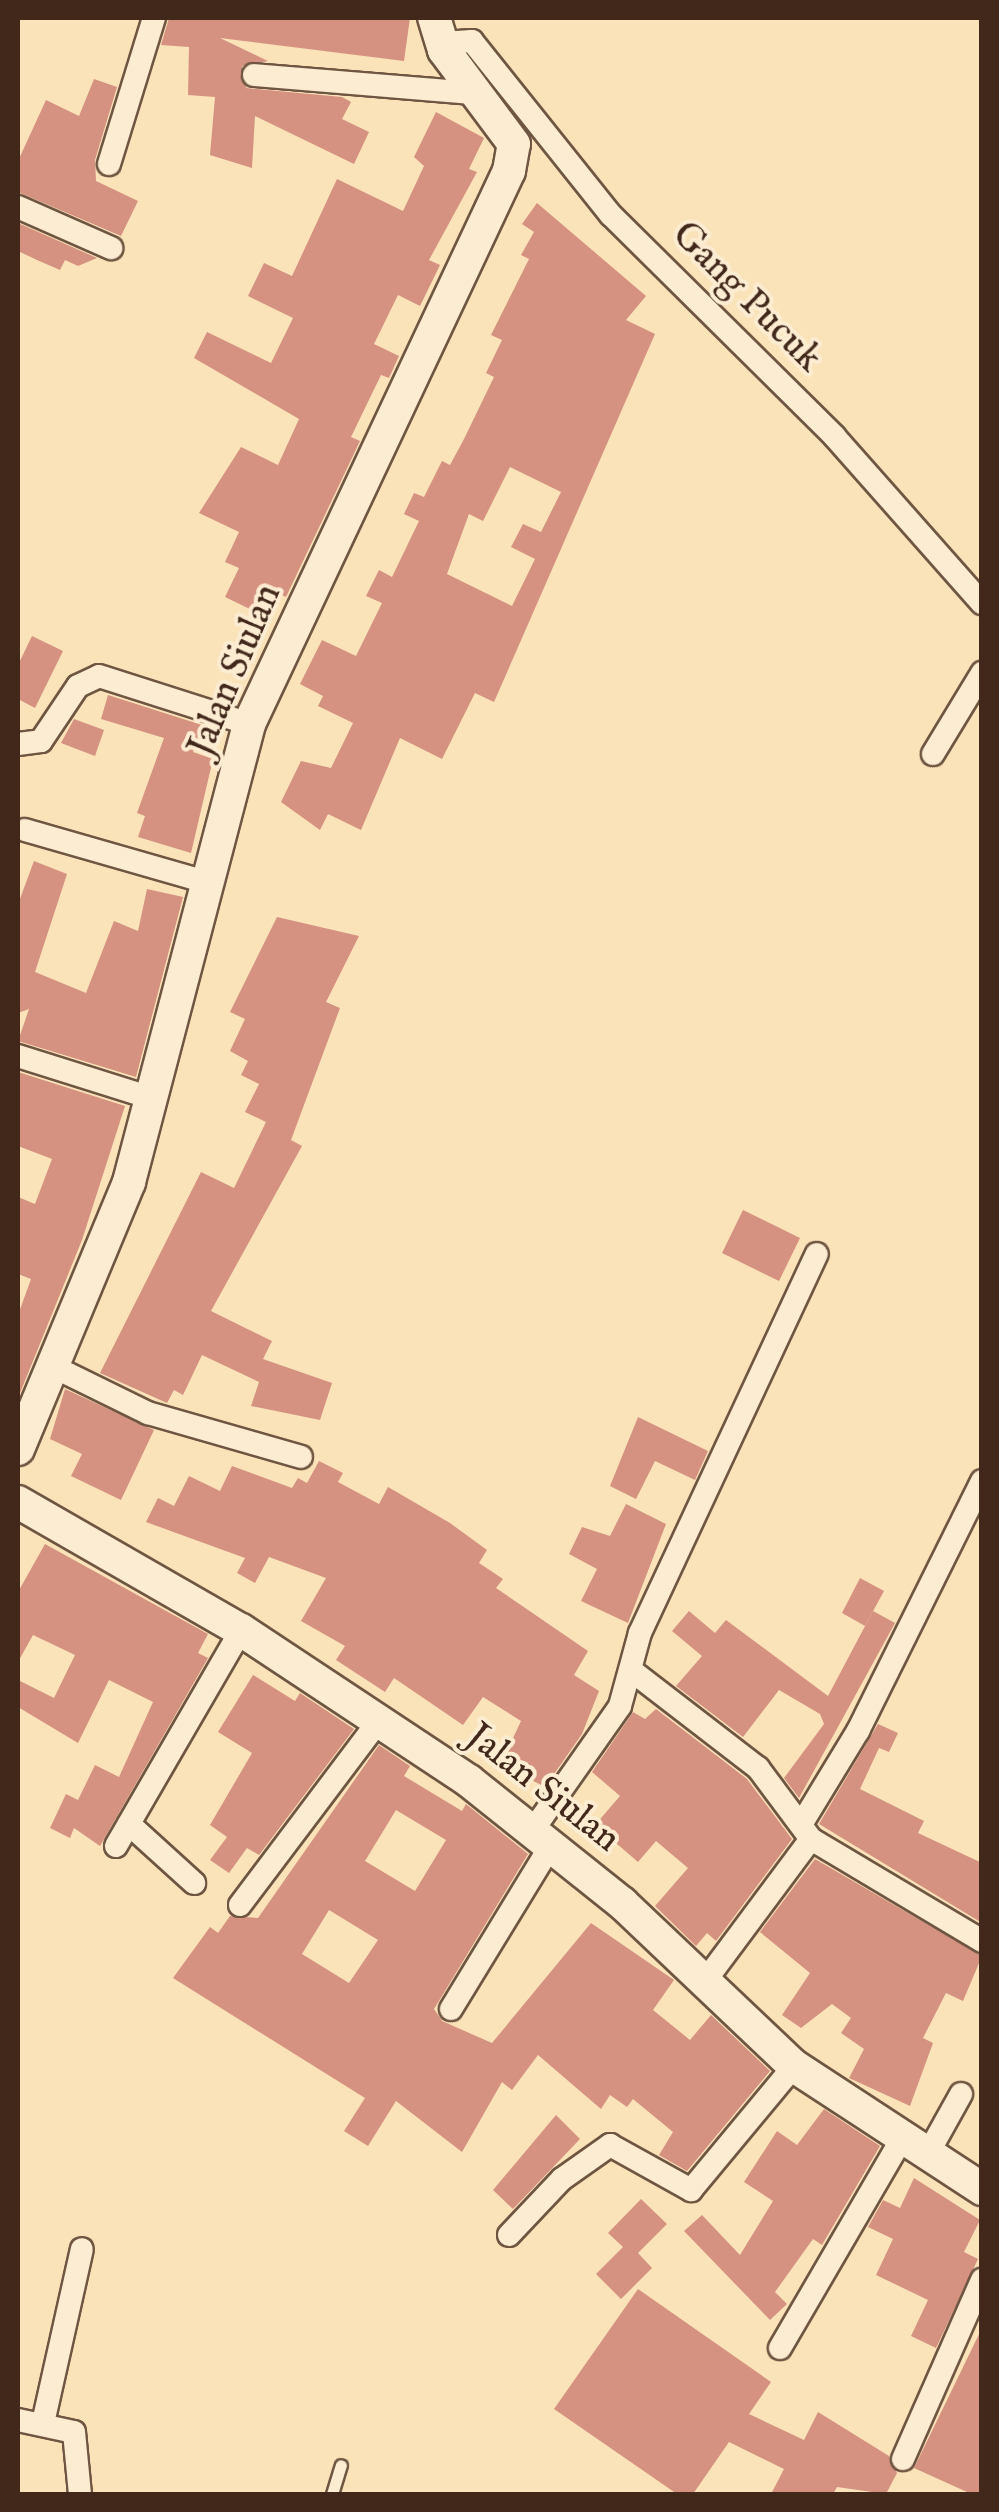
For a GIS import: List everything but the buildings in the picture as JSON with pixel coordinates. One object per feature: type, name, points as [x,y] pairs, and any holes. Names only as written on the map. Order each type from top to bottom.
[{"type":"street","points":[[109,164],[154,18]]},
{"type":"street","name":"Jalan Siulan","points":[[18,1449],[54,1367],[154,1100],[249,724],[509,171],[514,144],[473,93],[450,35]]},
{"type":"street","name":"Gang Pucuk","points":[[450,35],[612,215],[834,436],[982,603]]},
{"type":"street","points":[[254,75],[473,93]]},
{"type":"street","points":[[18,207],[112,248]]},
{"type":"street","points":[[932,754],[982,673]]},
{"type":"street","points":[[18,744],[41,741],[78,686],[98,676],[249,724]]},
{"type":"street","points":[[25,830],[210,883]]},
{"type":"street","points":[[18,1056],[154,1100]]},
{"type":"street","points":[[451,2009],[542,1837],[599,1742],[632,1671],[640,1634],[816,1254]]},
{"type":"street","points":[[54,1367],[148,1413],[302,1458]]},
{"type":"street","points":[[705,1981],[806,1831],[982,1481]]},
{"type":"street","name":"Jalan Siulan","points":[[18,1502],[241,1630],[380,1719],[542,1837],[705,1981],[794,2066],[913,2149],[982,2188]]},
{"type":"street","points":[[116,1846],[241,1630]]},
{"type":"street","points":[[632,1671],[758,1768],[806,1831],[982,1941]]},
{"type":"street","points":[[240,1905],[380,1719]]},
{"type":"street","points":[[129,1824],[194,1883]]},
{"type":"street","points":[[509,2235],[562,2179],[610,2145],[691,2190],[794,2066]]},
{"type":"street","points":[[780,2348],[913,2149],[961,2094]]},
{"type":"street","points":[[43,2423],[82,2249]]},
{"type":"street","points":[[902,2459],[982,2280]]},
{"type":"street","points":[[18,2420],[74,2432],[80,2494]]},
{"type":"lane","points":[[332,2494],[341,2465]]}]
